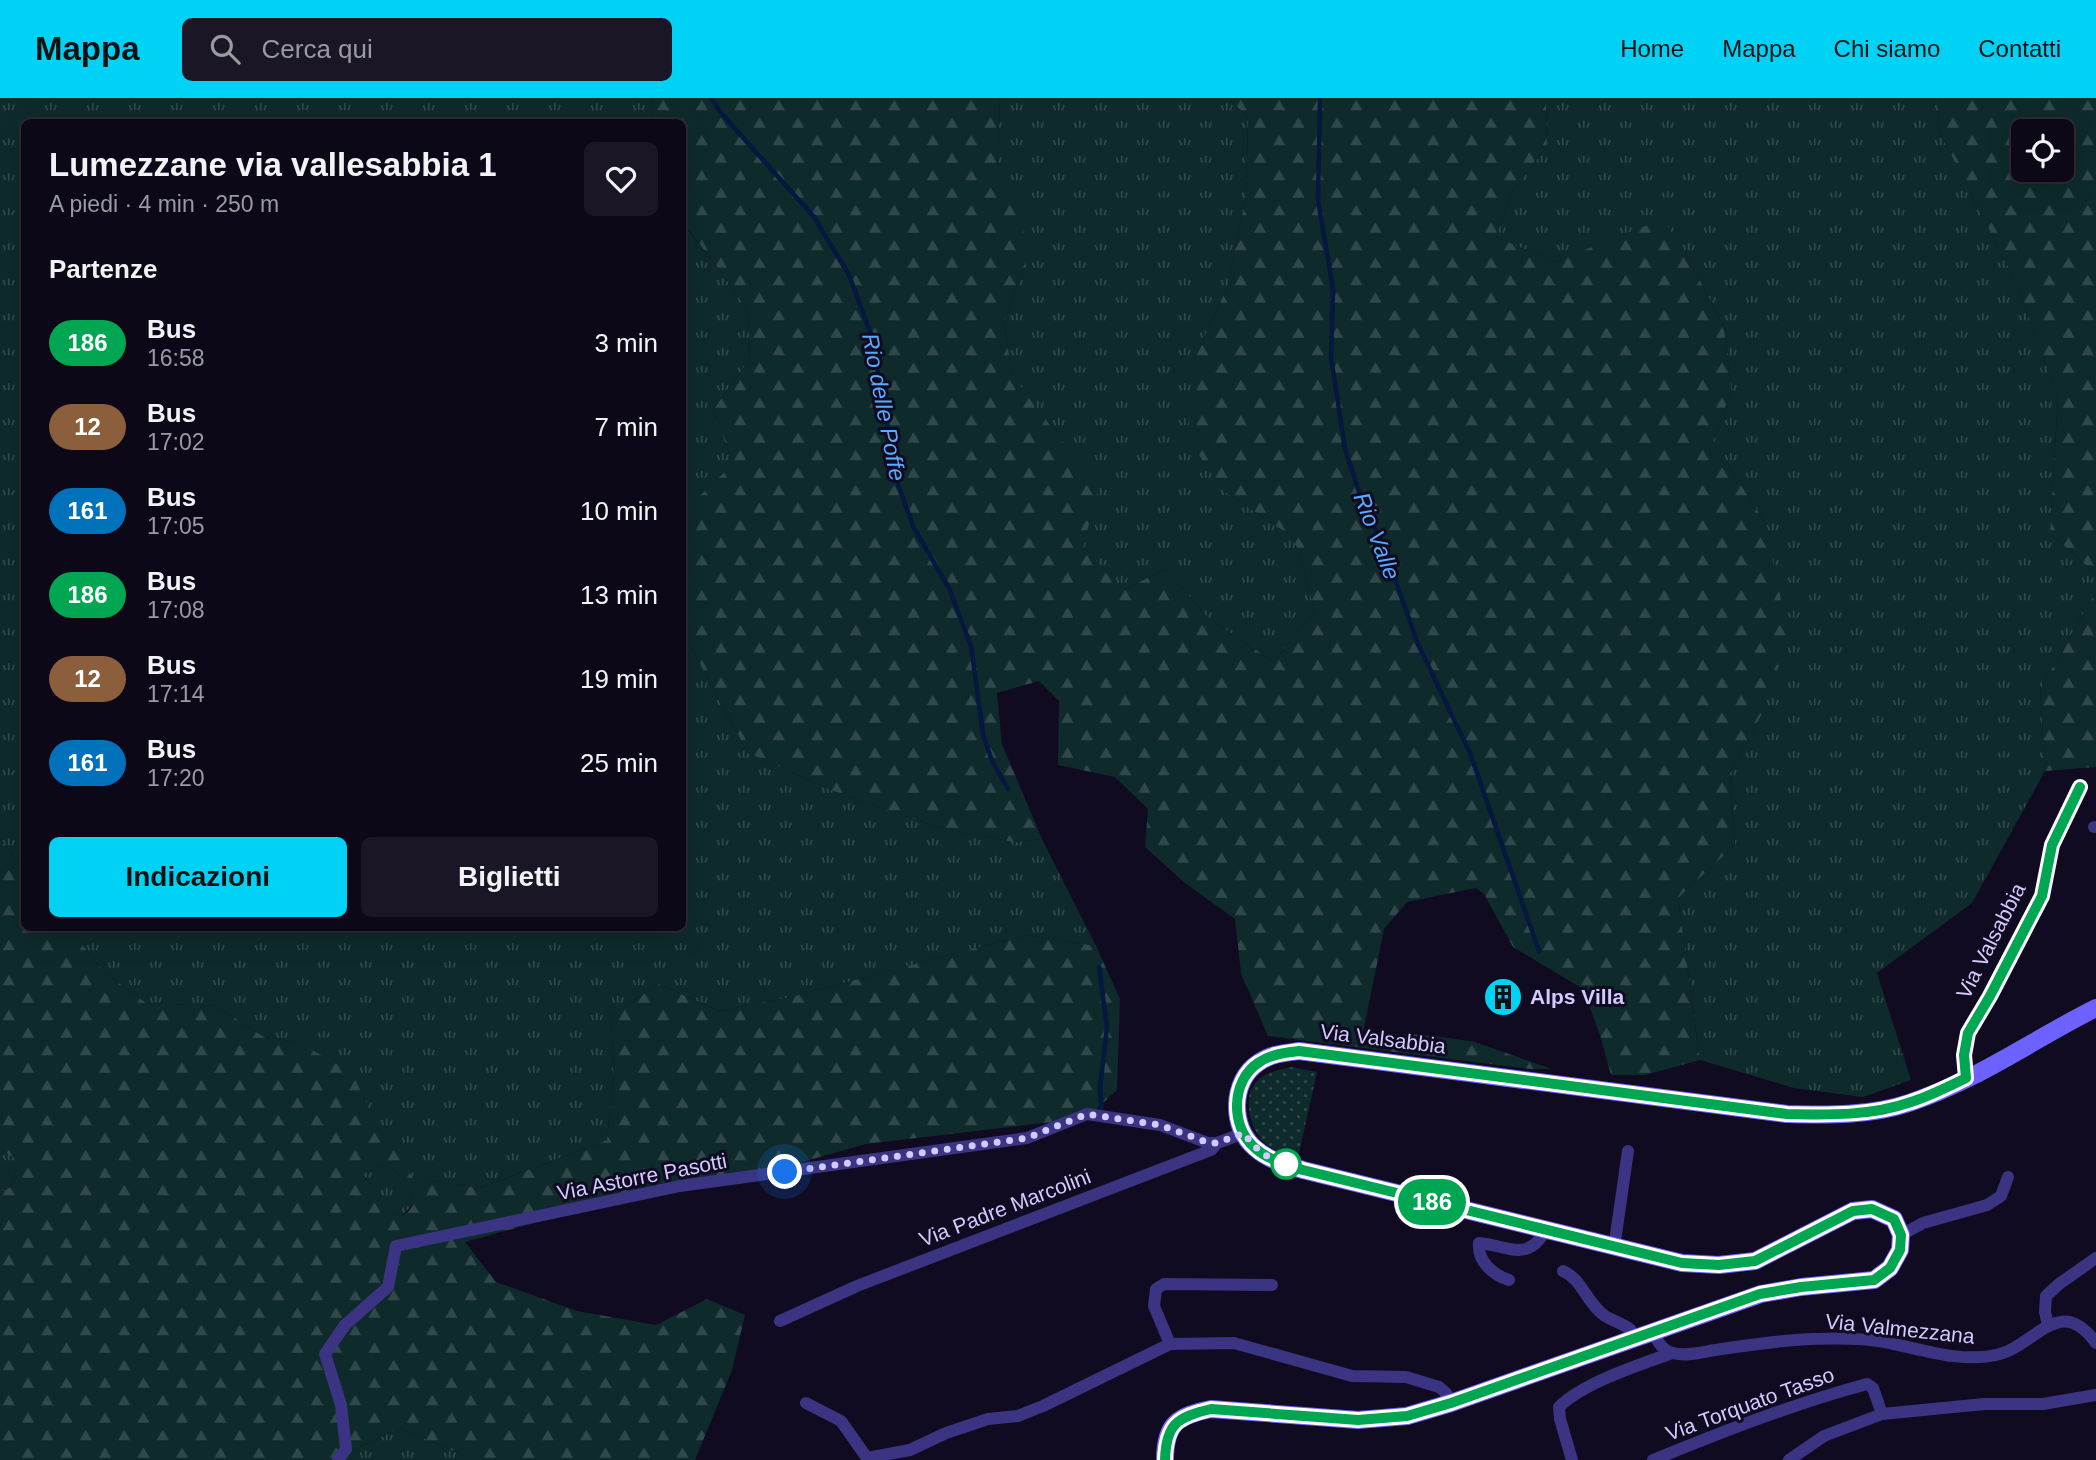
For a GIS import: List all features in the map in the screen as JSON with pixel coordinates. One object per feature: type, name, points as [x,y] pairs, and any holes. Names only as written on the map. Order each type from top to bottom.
[{"type":"main road","name":"Via Valsabbia","points":[[1244,1133],[1238,1118],[1237,1097],[1243,1079],[1256,1063],[1275,1054],[1299,1051],[1787,1114],[1829,1115],[1874,1111],[1909,1103],[1966,1078],[2096,1008]]},
{"type":"main road","points":[[1165,1460],[1165,1439],[1175,1421],[1192,1413],[1211,1409],[1358,1420],[1407,1416],[1760,1294],[1874,1280],[1890,1268],[1900,1250],[1901,1235],[1894,1219],[1872,1209],[1853,1211],[1755,1261],[1719,1265],[1682,1263],[1303,1170],[1270,1159],[1253,1147],[1244,1133]]},
{"type":"street","name":"Via Valsabbia","points":[[1966,1078],[1964,1055],[1968,1033],[2042,896],[2052,845],[2080,787]]},
{"type":"street","name":"Via Astorre Pasotti","points":[[338,1460],[346,1449],[345,1438],[341,1405],[326,1354],[345,1325],[388,1287],[396,1246],[680,1186],[1027,1138],[1087,1114],[1160,1125],[1209,1143],[1217,1143]]},
{"type":"street","name":"Via Padre Marcolini","points":[[780,1321],[870,1281],[1211,1150],[1217,1143],[1244,1133]]},
{"type":"street","points":[[1614,1248],[1628,1151]]},
{"type":"street","points":[[1901,1235],[1923,1223],[1987,1205],[2001,1196],[2008,1177]]},
{"type":"street","points":[[1508,1280],[1497,1277],[1485,1264],[1478,1251],[1479,1243],[1502,1249],[1526,1250],[1539,1242],[1546,1229]]},
{"type":"street","points":[[2096,1258],[2046,1296],[2045,1312],[2049,1325],[2069,1322],[2085,1328],[2096,1343]]},
{"type":"street","points":[[1563,1270],[1576,1277],[1591,1302],[1605,1316],[1626,1326],[1633,1338]]},
{"type":"street","points":[[1170,1344],[1154,1306],[1156,1289],[1164,1284],[1272,1285]]},
{"type":"street","name":"Via Valmezzana","points":[[1672,1353],[1796,1340],[1849,1338],[1883,1342],[1925,1352],[1975,1357],[1999,1355],[2049,1325]]},
{"type":"street","points":[[1652,1331],[1660,1345],[1672,1353]]},
{"type":"street","points":[[806,1403],[841,1421],[867,1458],[894,1455],[988,1419],[1018,1416],[1043,1406],[1170,1344],[1234,1343],[1352,1376],[1406,1377],[1438,1387],[1446,1393],[1451,1403]]},
{"type":"street","points":[[1572,1460],[1559,1407],[1570,1396],[1672,1353]]},
{"type":"street","name":"Via Torquato Tasso","points":[[1653,1460],[1726,1429],[1816,1397],[1867,1384],[1873,1388],[1881,1414]]},
{"type":"street","points":[[1789,1460],[1824,1436],[1881,1414],[1984,1404],[2043,1404],[2096,1395]]},
{"type":"green space","points":[[0,98],[651,98],[653,119],[21,119],[21,866],[0,838]]},
{"type":"green space","points":[[651,98],[1000,98],[997,173],[1023,208],[1026,267],[1004,321],[1012,375],[1098,489],[1083,547],[1123,590],[1166,569],[1207,617],[1274,662],[1315,610],[1294,538],[1223,490],[1188,439],[1193,363],[1228,285],[1246,196],[1248,117],[1228,98],[1548,98],[1547,146],[1511,193],[1496,237],[1554,262],[1663,219],[1686,254],[1724,327],[1731,391],[1713,441],[1764,521],[1788,632],[1762,714],[1730,773],[1735,845],[1678,898],[1700,1060],[1645,1075],[1611,1075],[1583,989],[1513,947],[1484,894],[1476,888],[1407,902],[1384,929],[1363,1033],[1428,1035],[1475,1042],[1552,1069],[1530,1069],[1268,1036],[1241,973],[1235,919],[1185,883],[1145,847],[1148,809],[1115,777],[1058,765],[1059,701],[1039,681],[997,693],[1002,744],[1042,839],[1013,842],[934,826],[834,791],[748,753],[686,638],[686,509],[733,464],[713,410],[750,359],[748,311],[686,227],[686,119],[653,119]]},
{"type":"green space","points":[[1000,98],[1228,98],[1248,117],[1246,196],[1228,285],[1193,363],[1223,490],[1294,538],[1315,610],[1274,662],[1207,617],[1166,569],[1123,590],[1083,547],[1097,489],[1012,376],[1004,321],[1026,267],[997,173]]},
{"type":"green space","points":[[1548,98],[1941,98],[1937,127],[2015,280],[2058,397],[2050,533],[2096,574],[2096,591],[2040,690],[2045,771],[1972,903],[1877,973],[1911,1080],[1863,1097],[1794,1088],[1700,1060],[1678,898],[1735,845],[1730,773],[1762,714],[1764,521],[1713,441],[1731,391],[1724,327],[1686,254],[1663,220],[1554,262],[1496,237],[1511,193],[1547,146]]},
{"type":"green space","points":[[1941,98],[2096,98],[2096,574],[2050,533],[2058,397],[2015,280],[1937,127]]},
{"type":"green space","points":[[686,228],[748,311],[750,359],[713,410],[733,464],[686,510]]},
{"type":"green space","points":[[2096,591],[2096,767],[2045,771],[2040,690]]},
{"type":"green space","points":[[686,638],[748,753],[834,791],[934,826],[1013,842],[1042,839],[1096,946],[1025,935],[791,997],[719,1011],[659,984],[611,1016],[614,1075],[607,1140],[480,1188],[412,1178],[379,1128],[298,1042],[264,1037],[216,1006],[146,1003],[103,971],[71,931],[686,931]]},
{"type":"green space","points":[[0,838],[21,866],[21,931],[71,931],[103,971],[146,1003],[216,1006],[264,1037],[298,1042],[352,1073],[379,1128],[413,1178],[480,1188],[607,1140],[614,1075],[611,1016],[659,984],[719,1011],[791,997],[1025,935],[1096,946],[1120,999],[1117,1090],[1087,1118],[866,1144],[749,1177],[592,1207],[465,1242],[496,1282],[577,1311],[656,1325],[707,1299],[745,1315],[732,1370],[695,1460],[463,1460],[463,1455],[400,1428],[333,1460],[0,1460],[0,1193],[11,1187],[17,1169],[13,1157],[0,1149]],"holes":[[[381,1166],[393,1170],[403,1179],[414,1204],[400,1217],[389,1209],[364,1174],[371,1168]]]},
{"type":"green space","points":[[1291,1067],[1317,1072],[1298,1158],[1275,1150],[1262,1140],[1253,1125],[1249,1106],[1249,1097],[1256,1082],[1272,1072]]},
{"type":"green space","points":[[0,1149],[14,1157],[17,1169],[11,1187],[0,1193]]},
{"type":"green space","points":[[381,1166],[398,1174],[412,1198],[414,1204],[400,1217],[386,1206],[363,1174],[371,1168]]},
{"type":"green space","points":[[400,1428],[463,1455],[463,1460],[333,1460]]},
{"type":"waterway","name":"Rio delle Poffe","points":[[711,98],[721,113],[814,217],[849,275],[872,337],[898,485],[914,528],[949,588],[971,646],[983,734],[992,761],[1008,789]]},
{"type":"waterway","name":"Rio Valle","points":[[1320,98],[1318,200],[1333,289],[1331,357],[1345,449],[1418,644],[1470,753],[1539,951]]},
{"type":"waterway","name":"Rio delle Poffe","points":[[1099,967],[1107,1027],[1100,1088],[1102,1112]]},
{"type":"bus line","name":"186","points":[[1165,1460],[1165,1439],[1175,1421],[1192,1413],[1211,1409],[1358,1420],[1407,1416],[1760,1294],[1874,1280],[1890,1268],[1900,1250],[1901,1235],[1894,1219],[1872,1209],[1853,1211],[1755,1261],[1719,1265],[1682,1263],[1303,1170],[1270,1159],[1253,1147],[1244,1133],[1238,1118],[1237,1097],[1243,1079],[1256,1063],[1275,1054],[1299,1051],[1787,1114],[1829,1115],[1874,1111],[1909,1103],[1966,1078],[1964,1055],[1968,1033],[2042,896],[2052,845],[2080,787]]},
{"type":"place","name":"Alps Villa","points":[[1503,997]]},
{"type":"route","points":[[785,1172],[1027,1138],[1087,1114],[1160,1125],[1209,1143],[1217,1143],[1244,1133],[1253,1147],[1270,1159],[1286,1164]]}]
